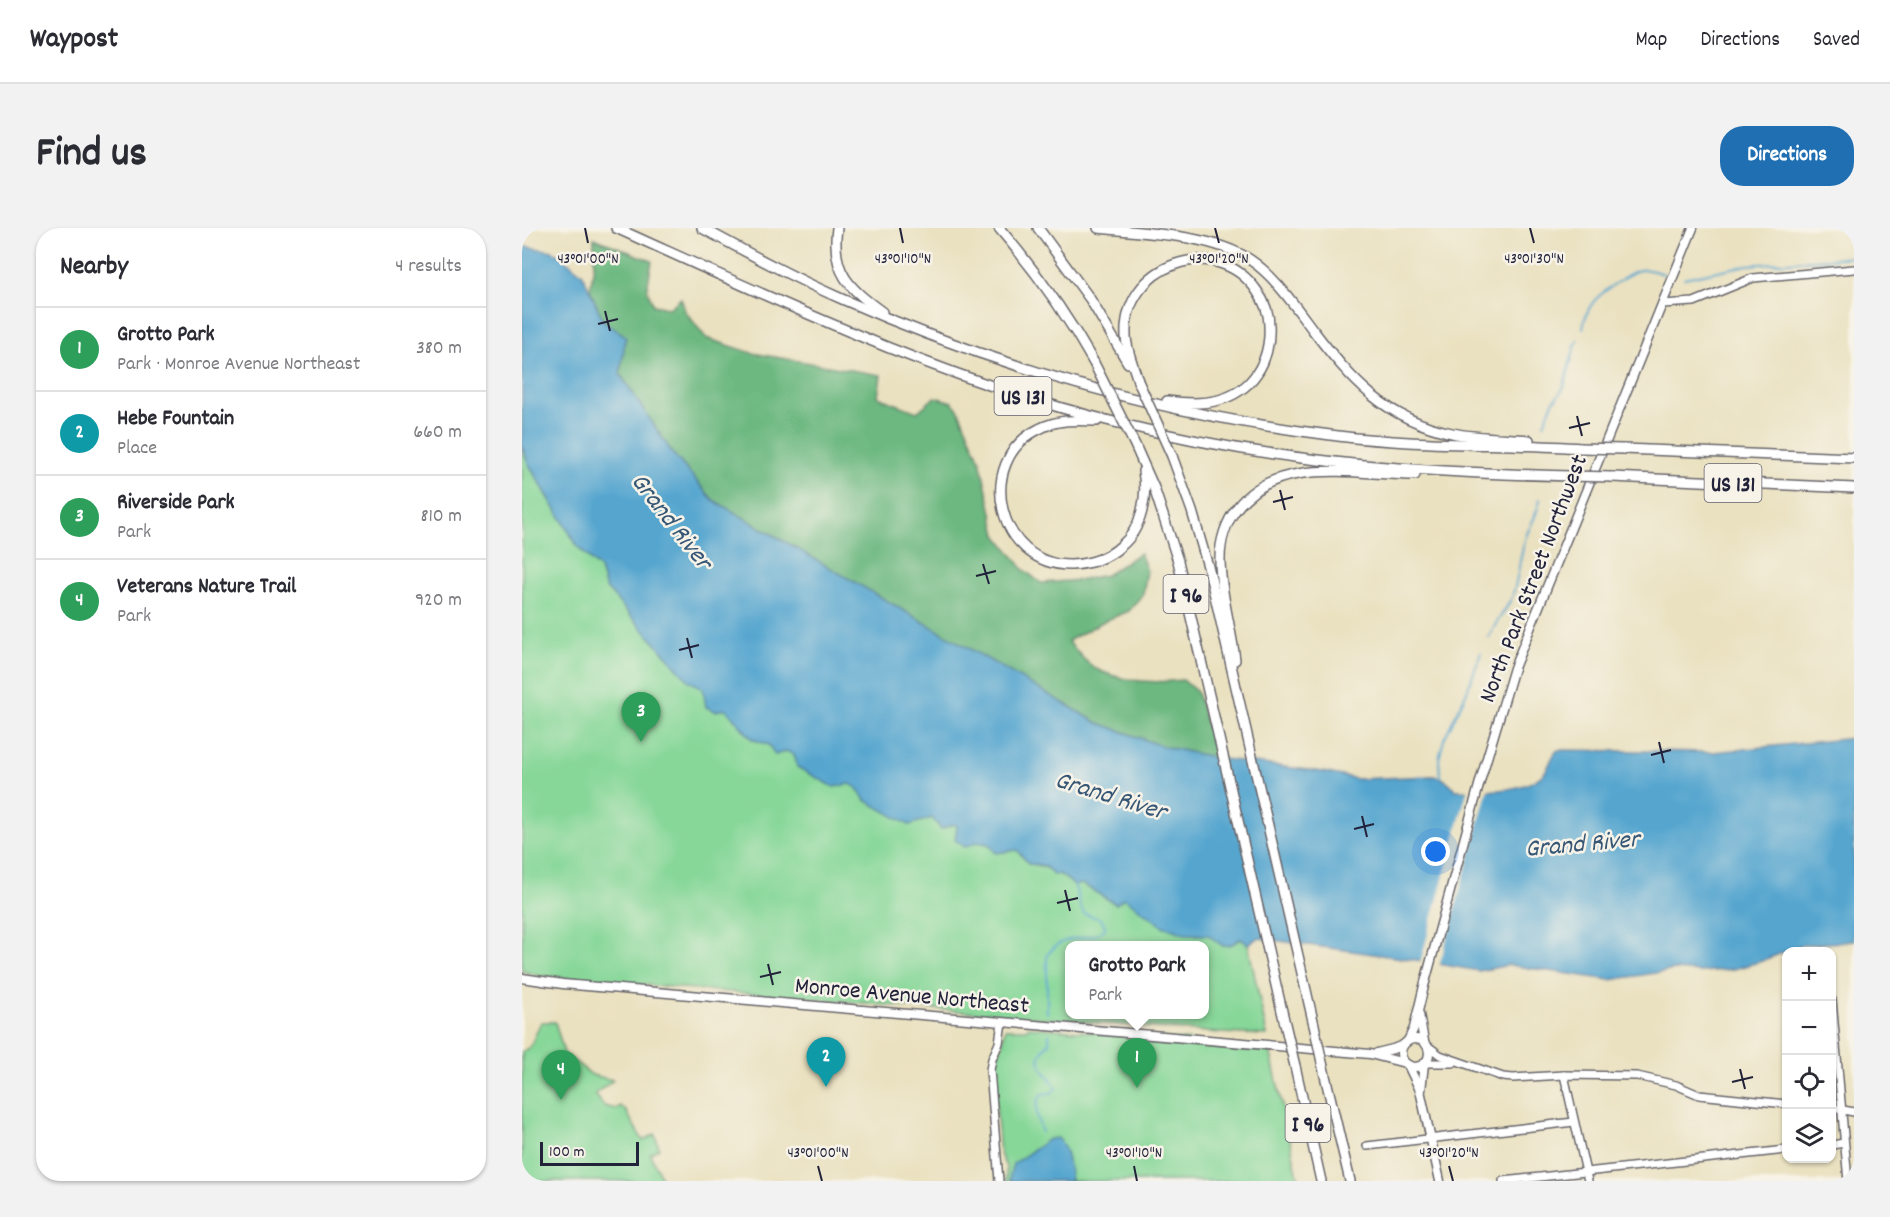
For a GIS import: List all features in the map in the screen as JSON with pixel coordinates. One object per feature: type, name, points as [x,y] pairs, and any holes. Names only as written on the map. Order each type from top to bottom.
[{"type":"highway","name":"US 131","points":[[616,228],[877,344],[997,388],[1113,422],[1219,444],[1334,462],[1456,472],[1854,488]]},
{"type":"highway","name":"US 131","points":[[702,228],[774,267],[896,322],[1039,373],[1123,397],[1270,426],[1339,436],[1429,443],[1854,458]]},
{"type":"highway","points":[[837,228],[837,257],[843,275],[859,296],[896,322]]},
{"type":"highway","name":"I 96","points":[[999,228],[1054,298],[1077,332],[1137,449],[1154,488],[1178,561],[1321,1181]]},
{"type":"highway","name":"I 96","points":[[1038,228],[1090,298],[1138,381],[1172,456],[1192,511],[1204,550],[1249,740],[1350,1181]]},
{"type":"highway","points":[[1098,228],[1210,243],[1248,259],[1265,272],[1281,289],[1346,373],[1386,407],[1410,419],[1453,433],[1528,440],[1579,448]]},
{"type":"highway","points":[[1123,397],[1204,404],[1221,400],[1243,389],[1260,368],[1269,341],[1266,309],[1253,286],[1232,268],[1204,260],[1181,262],[1153,276],[1137,294],[1130,308],[1127,322],[1127,343],[1138,381]]},
{"type":"highway","points":[[1113,422],[1060,421],[1038,429],[1022,441],[1010,456],[1000,487],[1001,507],[1008,527],[1022,545],[1039,558],[1061,565],[1087,564],[1120,548],[1130,539],[1137,527],[1144,499],[1144,478],[1137,449]]},
{"type":"highway","points":[[1238,695],[1220,560],[1225,531],[1232,515],[1243,501],[1263,485],[1295,474],[1325,472],[1408,475],[1456,472]]},
{"type":"main road","name":"North Park Street Northwest","points":[[1405,1043],[1414,1028],[1481,778],[1514,668],[1693,228]]},
{"type":"main road","name":"Monroe Avenue Northeast","points":[[522,978],[563,984],[1370,1054],[1407,1064]]},
{"type":"main road","points":[[1418,1011],[1429,1055],[1420,1090]]},
{"type":"main road","points":[[1426,1044],[1417,1039],[1405,1043],[1401,1056],[1420,1090],[1440,1181]]},
{"type":"main road","name":"Monroe Avenue Northeast","points":[[1370,1054],[1393,1049],[1405,1043]]},
{"type":"main road","points":[[1407,1064],[1416,1066],[1425,1064]]},
{"type":"street","points":[[1662,304],[1694,302],[1753,278],[1854,268]]},
{"type":"street","points":[[1832,1001],[1848,1181]]},
{"type":"street","points":[[999,1181],[990,1070],[999,1043],[1002,1022]]},
{"type":"street","points":[[1426,1044],[1433,1052],[1458,1063],[1503,1077],[1637,1076],[1676,1085],[1700,1095],[1782,1104]]},
{"type":"street","points":[[1425,1064],[1458,1063]]},
{"type":"street","points":[[1564,1075],[1588,1181]]},
{"type":"street","points":[[1836,1109],[1854,1112]]},
{"type":"street","points":[[1366,1146],[1574,1122]]},
{"type":"street","points":[[1836,1144],[1844,1143]]},
{"type":"street","points":[[1503,1181],[1782,1150]]},
{"type":"green space","points":[[594,238],[652,261],[647,289],[653,305],[669,308],[681,298],[685,311],[706,338],[752,353],[881,375],[878,397],[917,412],[935,397],[952,402],[958,409],[980,460],[997,535],[1023,569],[1041,583],[1106,575],[1140,553],[1147,571],[1143,594],[1129,611],[1104,621],[1068,641],[1093,667],[1113,676],[1143,681],[1183,680],[1197,692],[1216,758],[1162,746],[1096,722],[713,500],[673,454],[620,374],[625,336],[604,322],[590,290],[594,264]]},
{"type":"green space","points":[[522,446],[528,463],[578,547],[600,569],[606,588],[703,687],[715,711],[726,709],[752,739],[787,751],[857,787],[865,800],[954,823],[977,842],[989,844],[996,853],[1017,850],[1029,864],[1048,868],[1074,885],[1082,884],[1116,904],[1124,897],[1163,926],[1185,934],[1208,935],[1223,946],[1241,939],[1248,944],[1267,1035],[1220,1033],[539,976],[522,971]]},
{"type":"green space","points":[[541,1022],[555,1022],[564,1053],[592,1075],[613,1080],[595,1094],[604,1106],[616,1109],[620,1106],[626,1111],[643,1141],[655,1134],[659,1148],[650,1154],[663,1181],[522,1181],[522,1052],[530,1047]]},
{"type":"green space","points":[[1028,1027],[1158,1037],[1270,1050],[1299,1181],[1006,1181],[1006,1167],[1000,1154],[993,1067],[1002,1046],[1005,1029],[1026,1029]]},
{"type":"water","name":"Grand River","points":[[522,246],[553,251],[582,273],[604,322],[626,336],[620,374],[673,454],[713,500],[1096,722],[1162,746],[1216,758],[1323,772],[1357,779],[1440,777],[1456,790],[1477,791],[1500,790],[1533,782],[1544,773],[1558,750],[1713,752],[1854,738],[1854,941],[1782,947],[1782,953],[1734,969],[1701,972],[1675,970],[1610,980],[1509,965],[1479,971],[1258,938],[1248,944],[1241,939],[1223,946],[1208,935],[1185,934],[1163,926],[1124,898],[1116,904],[1082,884],[1074,885],[1060,874],[1053,875],[1043,866],[1029,864],[1017,850],[996,853],[989,844],[977,842],[965,847],[955,840],[957,826],[954,824],[941,829],[932,818],[909,825],[865,800],[856,787],[850,784],[834,787],[797,767],[795,756],[787,751],[775,755],[769,745],[752,739],[726,709],[715,711],[706,707],[703,688],[689,681],[606,588],[600,569],[578,547],[528,463],[522,446]]},
{"type":"water","points":[[1058,1138],[1066,1152],[1071,1181],[1010,1181],[1013,1164],[1049,1139]]},
{"type":"pier","points":[[1468,788],[1488,789],[1439,967],[1420,963]]},
{"type":"waterway","points":[[1684,278],[1747,265],[1854,257]]},
{"type":"waterway","points":[[1583,328],[1591,305],[1619,281],[1634,272],[1643,270],[1664,274]]},
{"type":"waterway","points":[[1544,424],[1553,402],[1563,389],[1578,340]]},
{"type":"waterway","points":[[1489,637],[1512,597],[1525,541],[1540,499]]},
{"type":"waterway","points":[[1440,777],[1439,759],[1444,739],[1466,694],[1481,653]]},
{"type":"waterway","points":[[1065,941],[1091,936],[1105,929],[1101,919],[1084,914],[1074,883]]},
{"type":"waterway","points":[[1047,1013],[1047,956],[1053,948],[1065,941]]},
{"type":"waterway","points":[[1042,1132],[1037,1117],[1039,1098],[1042,1094],[1052,1093],[1056,1088],[1042,1069],[1039,1060],[1049,1043],[1049,1034]]},
{"type":"place","name":"Riverside Park","points":[[641,742]]},
{"type":"place","name":"Hebe Fountain","points":[[826,1087]]},
{"type":"place","name":"Grotto Park","points":[[1137,1088]]},
{"type":"place","name":"Veterans Nature Trail","points":[[561,1100]]}]
